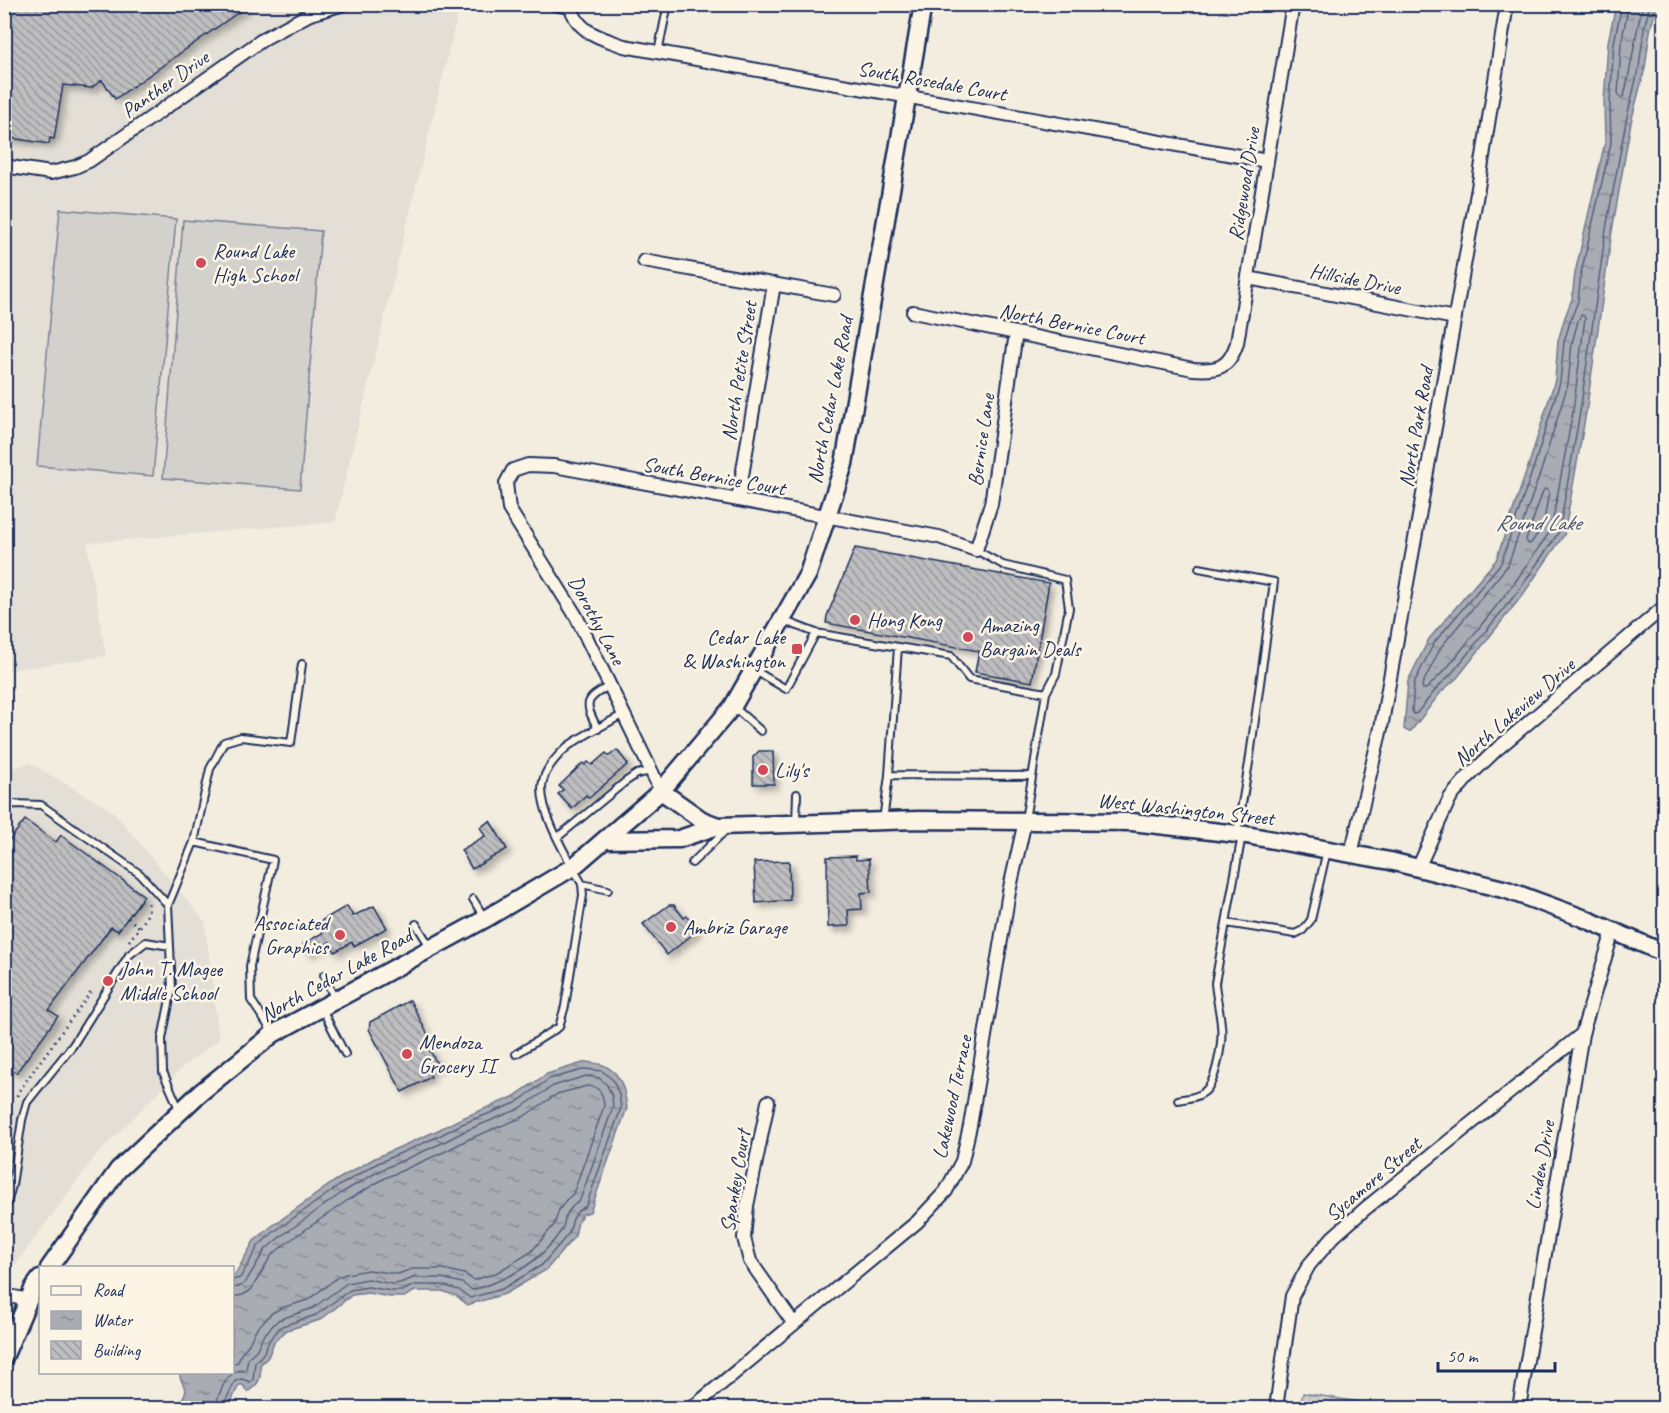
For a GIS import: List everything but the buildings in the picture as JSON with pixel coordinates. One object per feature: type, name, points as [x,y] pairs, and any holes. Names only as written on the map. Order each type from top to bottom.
[{"type":"main road","name":"North Cedar Lake Road","points":[[50,1266],[118,1170],[200,1093],[273,1034],[485,919],[573,867],[661,791],[733,706],[808,574],[844,464],[923,4]]},
{"type":"main road","name":"West Washington Street","points":[[661,791],[702,820],[724,826],[883,822],[1132,822],[1239,834],[1390,861],[1507,890],[1583,918],[1665,953]]},
{"type":"main road","points":[[604,840],[679,839],[724,826]]},
{"type":"main road","points":[[4,1357],[39,1280]]},
{"type":"street","points":[[554,4],[571,6]]},
{"type":"street","name":"Ridgewood Drive","points":[[1224,365],[1233,357],[1237,343],[1293,4]]},
{"type":"street","name":"North Park Road","points":[[1351,854],[1381,728],[1478,188],[1507,4]]},
{"type":"street","name":"Panther Drive","points":[[4,166],[51,173],[89,161],[266,38],[310,14],[337,6]]},
{"type":"street","name":"South Rosedale Court","points":[[571,6],[577,22],[592,34],[624,46],[1267,161]]},
{"type":"street","points":[[644,261],[834,295]]},
{"type":"street","name":"Hillside Drive","points":[[1248,278],[1455,318]]},
{"type":"street","name":"North Petite Street","points":[[738,500],[774,284]]},
{"type":"street","name":"North Bernice Court","points":[[913,312],[1193,369],[1211,370],[1224,365]]},
{"type":"street","name":"Bernice Lane","points":[[976,550],[992,504],[1016,333]]},
{"type":"street","name":"South Bernice Court","points":[[513,470],[528,465],[554,466],[939,537],[976,550]]},
{"type":"street","name":"Dorothy Lane","points":[[513,470],[506,483],[509,509],[576,616],[661,791]]},
{"type":"street","name":"North Lakeview Drive","points":[[1418,868],[1450,798],[1467,778],[1495,751],[1665,607]]},
{"type":"street","name":"Lakewood Terrace","points":[[692,1408],[918,1222],[946,1191],[962,1161],[970,1126],[1009,892],[1025,821]]},
{"type":"street","name":"Linden Drive","points":[[1519,1408],[1582,1034],[1613,931]]},
{"type":"street","name":"Sycamore Street","points":[[1276,1408],[1292,1296],[1309,1265],[1333,1237],[1366,1208],[1582,1034]]},
{"type":"street","name":"Spankey Court","points":[[768,1102],[747,1206],[744,1238],[750,1261],[794,1324]]},
{"type":"street","points":[[4,1295],[29,1300]]},
{"type":"lane","points":[[658,52],[668,4]]},
{"type":"lane","points":[[976,550],[1003,565],[1065,580],[1069,608],[1056,674],[1046,693],[1025,821]]},
{"type":"lane","points":[[1178,1100],[1195,1097],[1210,1086],[1215,1074],[1221,1043],[1222,1026],[1215,983],[1226,923],[1274,582],[1200,568]]},
{"type":"lane","points":[[782,620],[816,633],[951,656],[969,679],[1046,693]]},
{"type":"lane","points":[[753,670],[786,689],[816,633]]},
{"type":"lane","points":[[883,822],[889,775],[898,647]]},
{"type":"lane","points":[[180,1112],[163,1072],[162,1039],[172,989],[168,904],[194,842],[210,769],[224,742],[241,737],[291,743],[302,664]]},
{"type":"lane","points":[[598,729],[590,715],[589,701],[593,695],[610,686]]},
{"type":"lane","points":[[733,706],[761,731]]},
{"type":"lane","points":[[516,1054],[559,1027],[565,1006],[583,895],[582,884],[542,801],[543,781],[553,761],[568,746],[624,714]]},
{"type":"lane","points":[[558,837],[625,782],[637,774],[651,771]]},
{"type":"lane","points":[[889,775],[1032,776]]},
{"type":"lane","points":[[796,824],[797,794]]},
{"type":"lane","points":[[4,807],[15,804],[41,805],[140,874],[168,904]]},
{"type":"lane","points":[[692,863],[724,826]]},
{"type":"lane","points":[[194,842],[273,860],[250,966],[251,1000],[273,1034]]},
{"type":"lane","points":[[1226,923],[1295,934],[1303,930],[1311,920],[1327,849]]},
{"type":"lane","points":[[582,884],[608,890]]},
{"type":"lane","points":[[473,899],[485,919]]},
{"type":"lane","points":[[416,924],[431,948]]},
{"type":"lane","points":[[4,1215],[12,1185],[27,1102],[73,1045],[129,955],[146,942],[170,946]]},
{"type":"lane","points":[[324,975],[328,1005],[345,1054]]},
{"type":"path","points":[[128,942],[149,911],[148,903]]},
{"type":"path","points":[[128,918],[139,927]]},
{"type":"path","points":[[15,1101],[19,1090],[95,987]]},
{"type":"shaded area","name":"Round Lake High School","points":[[4,5],[460,5],[335,522],[87,543],[106,656],[5,671]]},
{"type":"shaded area","name":"John T. Magee Middle School","points":[[30,763],[114,812],[205,922],[219,1039],[184,1066],[94,1158],[16,1264],[5,1265],[4,770]]},
{"type":"green space","points":[[60,209],[176,219],[153,476],[37,466]]},
{"type":"green space","points":[[183,220],[321,231],[300,489],[163,478]]},
{"type":"green space","points":[[1303,1393],[1397,1408],[1300,1408]]},
{"type":"water","name":"Round Lake","points":[[1616,5],[1657,5],[1650,31],[1645,68],[1631,122],[1612,231],[1586,413],[1564,535],[1524,593],[1457,678],[1441,692],[1411,731],[1407,731],[1404,729],[1408,681],[1429,639],[1496,560],[1555,380],[1558,341],[1572,299],[1575,273],[1605,142],[1604,102],[1608,42]]},
{"type":"water","points":[[586,1062],[603,1065],[611,1069],[619,1079],[624,1090],[627,1108],[590,1212],[583,1214],[578,1221],[575,1236],[546,1270],[505,1294],[467,1305],[457,1296],[442,1291],[415,1291],[404,1297],[368,1293],[352,1295],[320,1320],[287,1330],[274,1342],[268,1357],[260,1365],[260,1377],[257,1384],[247,1392],[243,1385],[239,1385],[228,1408],[200,1408],[182,1400],[186,1391],[180,1374],[234,1374],[234,1276],[254,1241],[335,1181],[375,1158],[513,1097],[547,1074]]},
{"type":"place","name":"Round Lake High School","points":[[201,263]]},
{"type":"place","name":"Hong Kong","points":[[855,620]]},
{"type":"place","name":"Amazing Bargain Deals","points":[[968,637]]},
{"type":"place","name":"Cedar Lake & Washington","points":[[797,649]]},
{"type":"place","name":"Lily's","points":[[763,770]]},
{"type":"place","name":"Ambriz Garage","points":[[671,927]]},
{"type":"place","name":"Associated Graphics","points":[[340,935]]},
{"type":"place","name":"John T. Magee Middle School","points":[[108,981]]},
{"type":"place","name":"Mendoza Grocery II","points":[[407,1054]]}]
